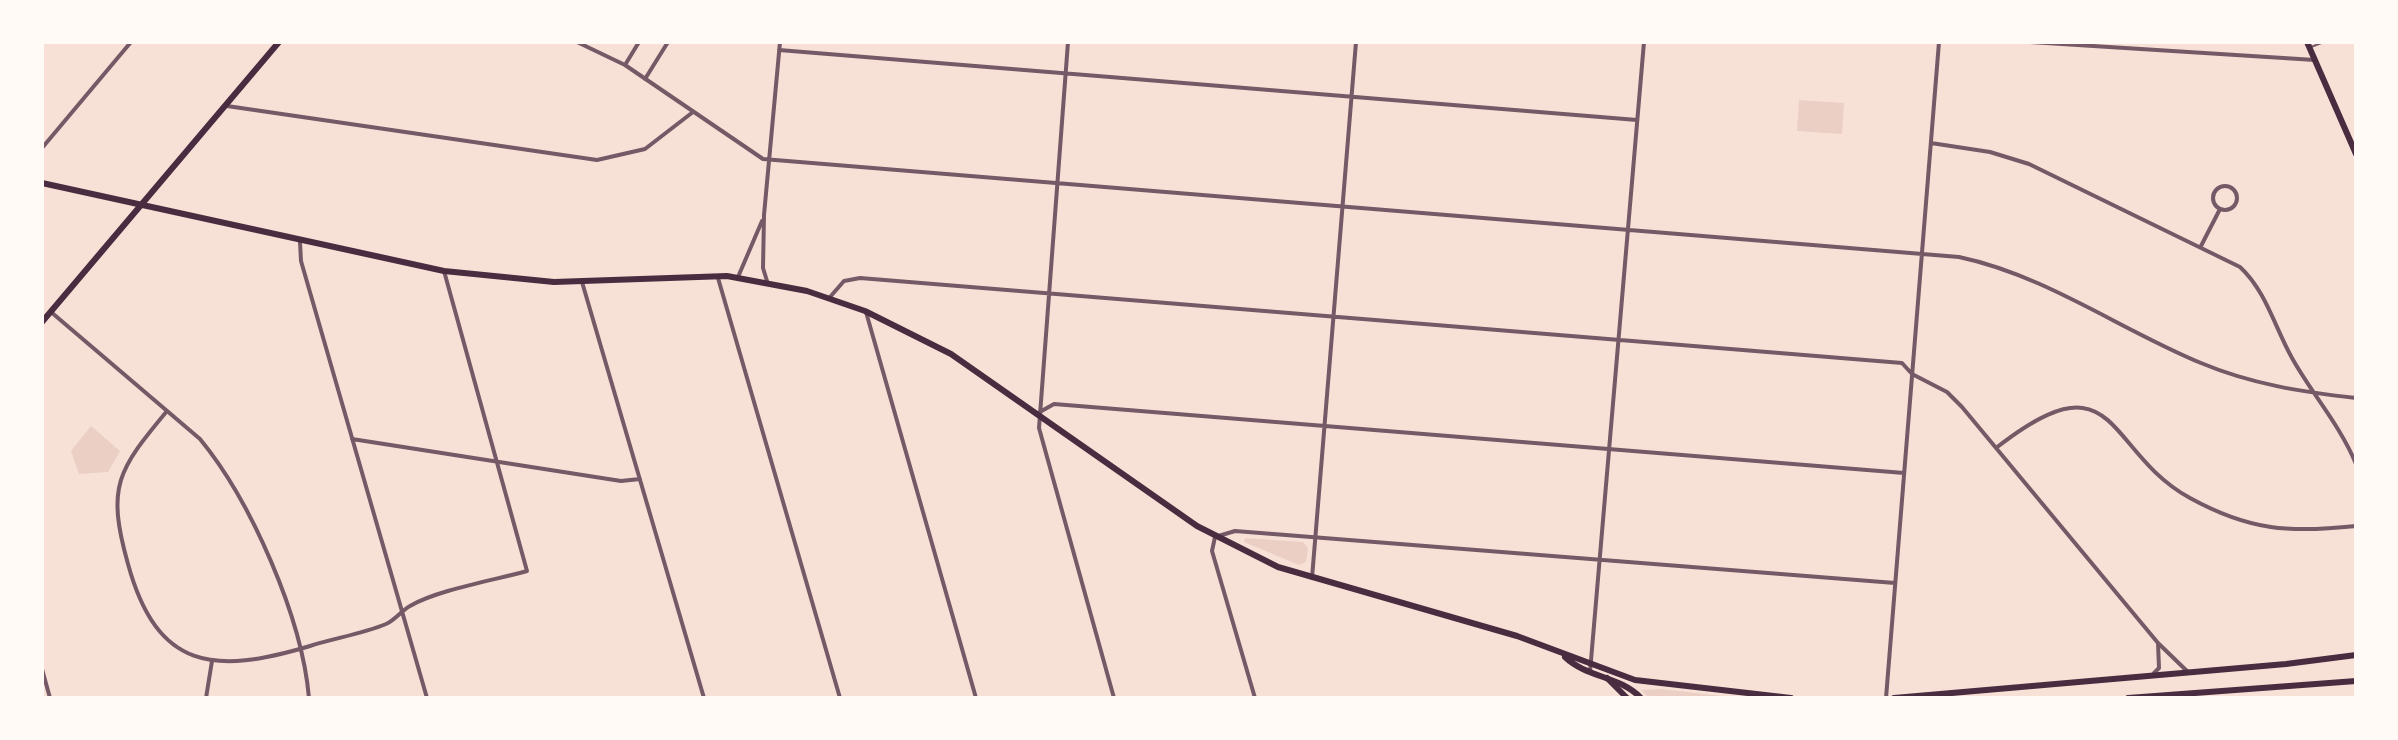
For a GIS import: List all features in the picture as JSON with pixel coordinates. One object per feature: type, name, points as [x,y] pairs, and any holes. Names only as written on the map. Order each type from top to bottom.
[{"type":"main road","points":[[42,322],[279,42]]},
{"type":"main road","points":[[2309,44],[2355,150]]},
{"type":"main road","points":[[42,183],[300,242],[444,271],[519,280],[582,282],[738,277],[767,281],[829,298],[865,311],[951,354],[1215,537],[1263,561],[1312,579],[1517,636],[1591,668],[1653,684],[1791,698]]},
{"type":"main road","points":[[1894,698],[2189,673],[2356,655]]},
{"type":"main road","points":[[1591,668],[1628,686],[1641,698]]},
{"type":"main road","points":[[1607,678],[1627,698]]},
{"type":"main road","points":[[2128,698],[2356,681]]},
{"type":"street","points":[[42,148],[131,42]]},
{"type":"street","points":[[577,42],[625,65],[753,154],[770,160],[1959,257],[1995,267],[2245,380],[2356,398]]},
{"type":"street","points":[[625,65],[639,42]]},
{"type":"street","points":[[645,79],[668,42]]},
{"type":"street","points":[[767,281],[763,268],[764,215],[780,42]]},
{"type":"street","points":[[1068,42],[1038,413],[1045,460],[1114,698]]},
{"type":"street","points":[[1312,579],[1356,42]]},
{"type":"street","points":[[1591,668],[1644,42]]},
{"type":"street","points":[[1886,698],[1939,42]]},
{"type":"street","points":[[2030,42],[2315,60]]},
{"type":"street","points":[[779,50],[1637,120]]},
{"type":"street","points":[[227,106],[597,160],[645,149],[693,112]]},
{"type":"street","points":[[1931,143],[1990,152],[2029,164],[2230,260],[2252,279],[2291,358],[2356,464]]},
{"type":"street","points":[[2230,186],[2236,192],[2237,202],[2232,208],[2220,209],[2213,195],[2218,188],[2230,186]]},
{"type":"street","points":[[2201,246],[2220,209]]},
{"type":"street","points":[[738,277],[764,215]]},
{"type":"street","points":[[300,242],[301,261],[427,698]]},
{"type":"street","points":[[167,411],[122,470],[117,492],[120,532],[133,581],[150,623],[171,644],[212,660],[246,662],[388,623],[411,605],[527,571],[444,271]]},
{"type":"street","points":[[718,276],[840,698]]},
{"type":"street","points":[[829,298],[844,281],[857,277],[1898,362],[1912,374],[1955,399],[2158,643],[2189,673]]},
{"type":"street","points":[[582,282],[704,698]]},
{"type":"street","points":[[865,311],[976,698]]},
{"type":"street","points":[[51,312],[200,439],[238,493],[267,554],[298,650],[309,698]]},
{"type":"street","points":[[1038,413],[1054,404],[1904,473]]},
{"type":"street","points":[[1996,448],[2043,415],[2069,409],[2085,410],[2114,424],[2151,466],[2182,493],[2226,517],[2250,525],[2293,531],[2356,526]]},
{"type":"street","points":[[352,439],[621,481],[640,479]]},
{"type":"street","points":[[1255,698],[1212,551],[1215,537],[1240,530],[1895,583]]},
{"type":"street","points":[[2149,676],[2159,668],[2158,643]]},
{"type":"street","points":[[206,698],[212,660]]},
{"type":"street","points":[[42,669],[50,698]]},
{"type":"street","points":[[2238,689],[2239,698]]},
{"type":"lane","points":[[2309,44],[2324,42]]},
{"type":"shaded area","points":[[1799,100],[1844,103],[1842,134],[1797,131]]},
{"type":"shaded area","points":[[91,426],[120,451],[108,472],[79,474],[71,451]]},
{"type":"shaded area","points":[[1245,538],[1303,542],[1308,548],[1306,562],[1299,565],[1244,542]]},
{"type":"shaded area","points":[[1660,689],[1741,698],[1649,698],[1641,690]]}]
